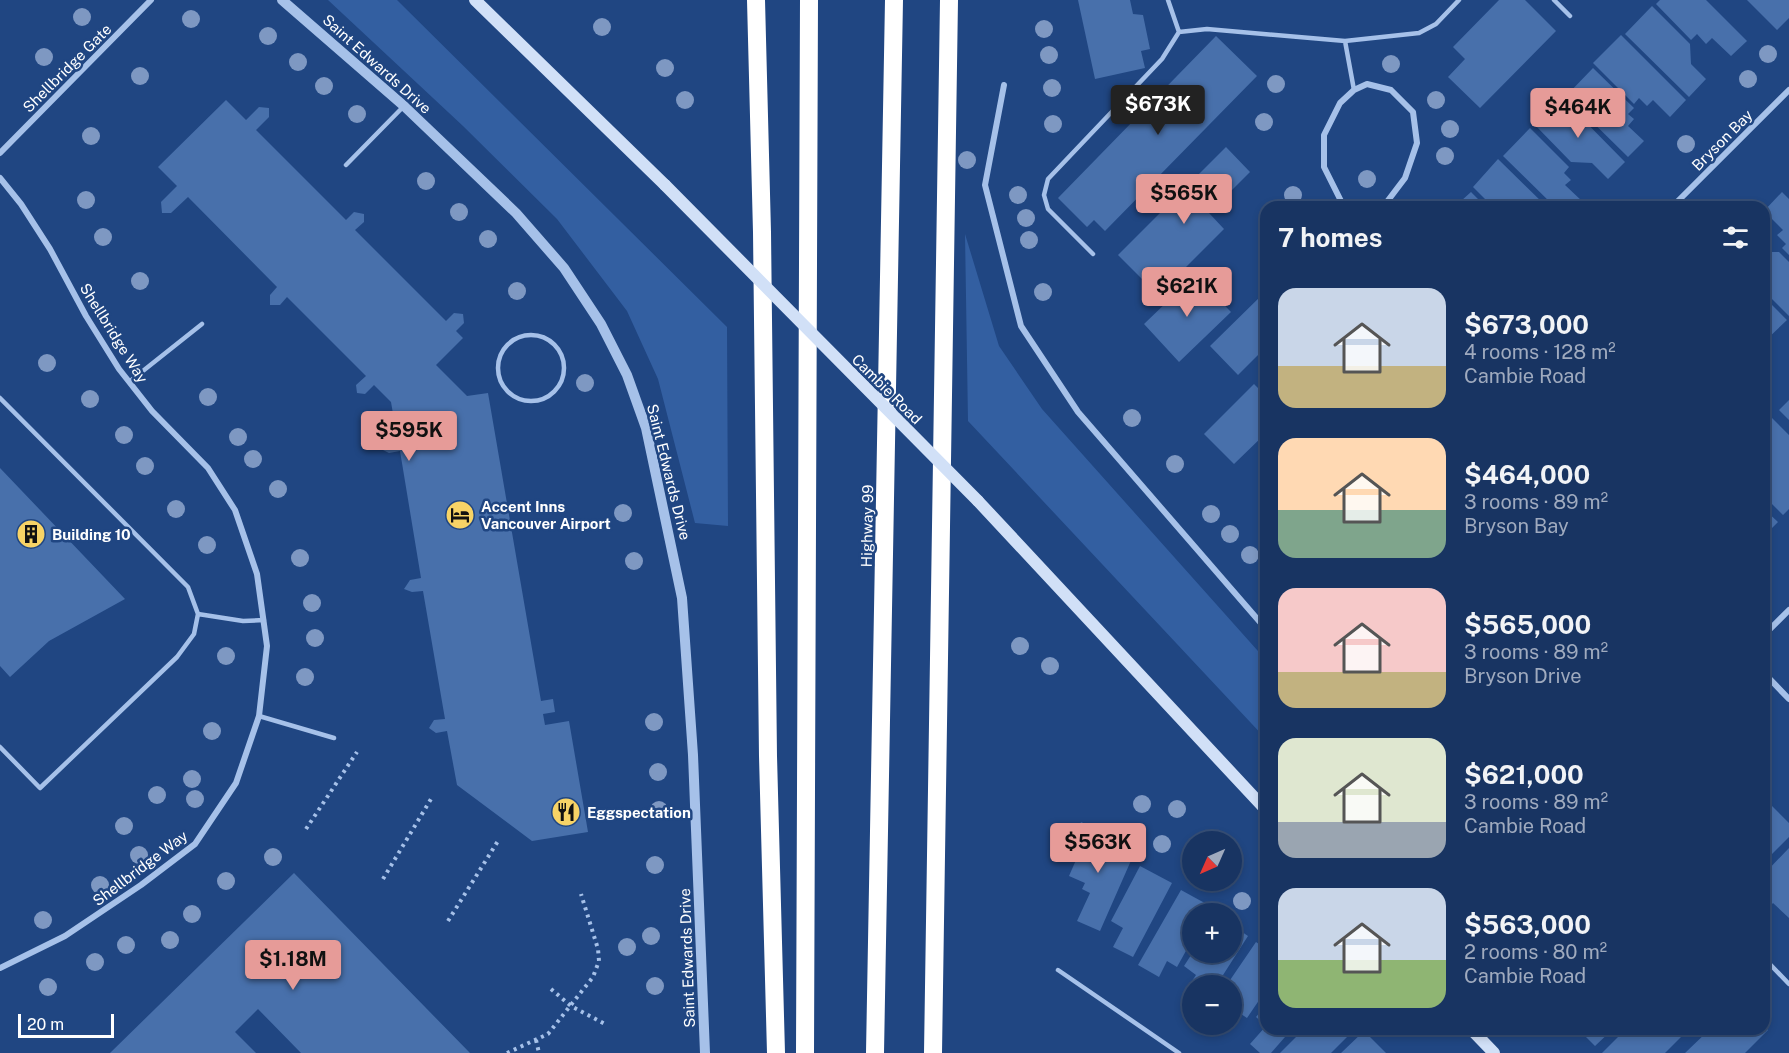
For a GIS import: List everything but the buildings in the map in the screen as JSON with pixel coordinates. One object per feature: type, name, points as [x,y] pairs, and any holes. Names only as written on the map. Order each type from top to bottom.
[{"type":"highway","points":[[805,1053],[809,0]]},
{"type":"highway","name":"Highway 99","points":[[875,1053],[894,0]]},
{"type":"highway","points":[[933,1053],[949,0]]},
{"type":"highway","points":[[756,1],[776,1053]]},
{"type":"main road","name":"Cambie Road","points":[[475,0],[665,185],[978,501],[1260,804]]},
{"type":"main road","points":[[1478,1035],[1494,1053]]},
{"type":"street","name":"Shellbridge Gate","points":[[0,153],[151,0]]},
{"type":"street","name":"Saint Edwards Drive","points":[[282,0],[404,106],[516,213],[564,268],[601,324],[627,375],[646,428],[682,598],[693,755],[705,1053]]},
{"type":"street","points":[[1341,201],[1324,167],[1324,135],[1340,103],[1353,90],[1367,84],[1391,90],[1413,112],[1417,143],[1405,178],[1388,201]]},
{"type":"street","points":[[1004,85],[985,185],[1022,326],[1078,412],[1260,622]]},
{"type":"street","name":"Bryson Bay","points":[[1678,201],[1789,90]]},
{"type":"street","name":"Shellbridge Way","points":[[0,178],[21,204],[50,249],[86,316],[129,382],[152,411],[208,468],[235,510],[257,574],[267,646],[259,716],[236,783],[195,844],[141,885],[65,936],[0,968]]},
{"type":"street","points":[[1770,629],[1789,610]]},
{"type":"street","points":[[1770,679],[1789,699]]},
{"type":"lane","points":[[1168,0],[1179,32]]},
{"type":"lane","points":[[1179,32],[1206,29],[1345,41],[1419,33],[1436,24],[1459,0]]},
{"type":"lane","points":[[1554,0],[1570,16]]},
{"type":"lane","points":[[1093,254],[1048,209],[1044,195],[1048,179],[1162,59],[1179,32]]},
{"type":"lane","points":[[1345,41],[1353,90]]},
{"type":"lane","points":[[346,165],[404,106]]},
{"type":"lane","points":[[129,382],[202,324]]},
{"type":"lane","points":[[529,334],[547,338],[561,350],[566,369],[559,388],[543,400],[528,401],[513,396],[502,384],[498,368],[501,353],[511,340],[529,334]]},
{"type":"lane","points":[[0,398],[188,587],[198,614],[194,634],[177,657],[40,788],[0,747]]},
{"type":"lane","points":[[198,614],[243,621],[264,621]]},
{"type":"lane","points":[[259,716],[334,738]]},
{"type":"lane","points":[[1770,964],[1789,984]]},
{"type":"lane","points":[[1058,970],[1179,1053]]},
{"type":"path","points":[[306,829],[357,752]]},
{"type":"path","points":[[383,879],[431,799]]},
{"type":"path","points":[[448,921],[498,841]]},
{"type":"path","points":[[507,1053],[548,1034],[593,977],[598,961],[594,935],[581,894]]},
{"type":"path","points":[[551,989],[571,1006],[607,1025]]},
{"type":"path","points":[[536,1040],[539,1053]]},
{"type":"shaded area","points":[[328,0],[397,0],[727,327],[728,526],[695,523],[658,379],[627,311],[557,219],[463,126]]},
{"type":"shaded area","points":[[965,234],[999,346],[1042,409],[1260,653],[1260,733],[968,421]]},
{"type":"place","name":"Accent Inns Vancouver Airport","points":[[460,515]]},
{"type":"place","name":"Building 10","points":[[31,534]]},
{"type":"place","name":"Eggspectation","points":[[566,812]]}]
